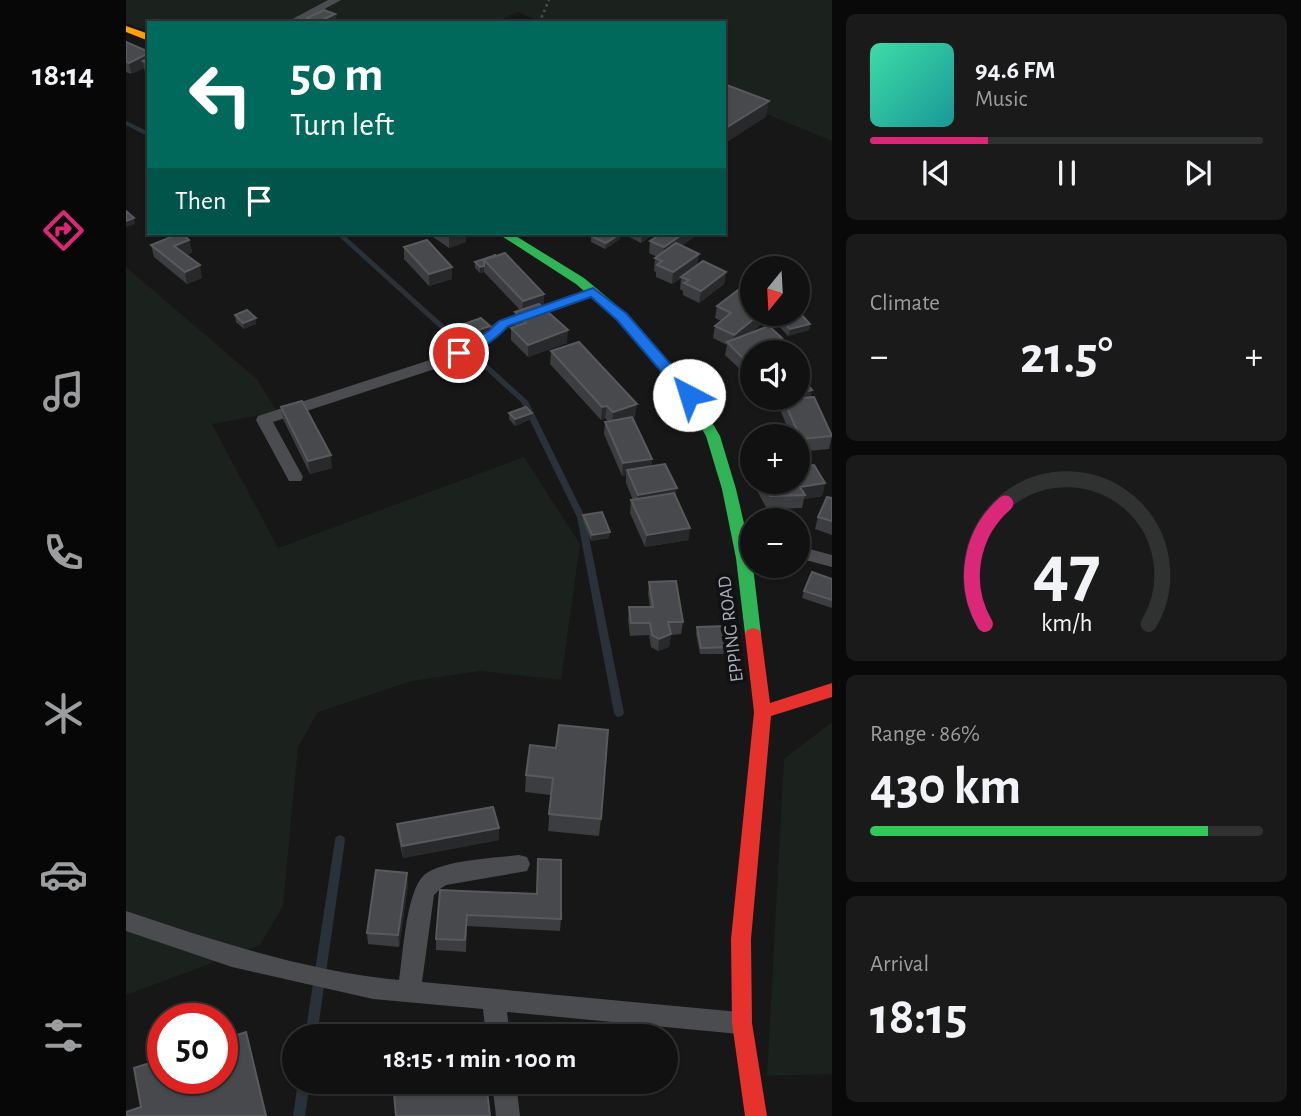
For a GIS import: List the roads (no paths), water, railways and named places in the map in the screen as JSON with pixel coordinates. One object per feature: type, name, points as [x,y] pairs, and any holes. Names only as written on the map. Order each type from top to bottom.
[{"type":"main road","points":[[126,29],[147,37]]},
{"type":"main road","name":"EPPING ROAD","points":[[509,235],[593,292],[622,317],[689,395],[713,436],[740,524]]},
{"type":"main road","name":"EPPING ROAD","points":[[750,578],[762,712],[741,939],[742,1023],[756,1116]]},
{"type":"main road","points":[[762,712],[832,690]]},
{"type":"lane","points":[[294,21],[336,0]]},
{"type":"lane","points":[[295,477],[264,420],[422,368],[494,334],[503,324],[593,292]]},
{"type":"lane","points":[[810,555],[832,561]]},
{"type":"lane","points":[[409,992],[424,892],[432,882],[442,876],[519,864]]},
{"type":"lane","points":[[126,920],[232,957],[373,988],[742,1023]]},
{"type":"lane","points":[[494,1000],[497,1024]]},
{"type":"lane","points":[[505,1094],[508,1116]]},
{"type":"waterway","points":[[126,123],[147,134]]},
{"type":"waterway","points":[[340,235],[524,401],[581,517],[619,713]]},
{"type":"waterway","points":[[313,1024],[340,840]]},
{"type":"waterway","points":[[299,1116],[302,1094]]}]
